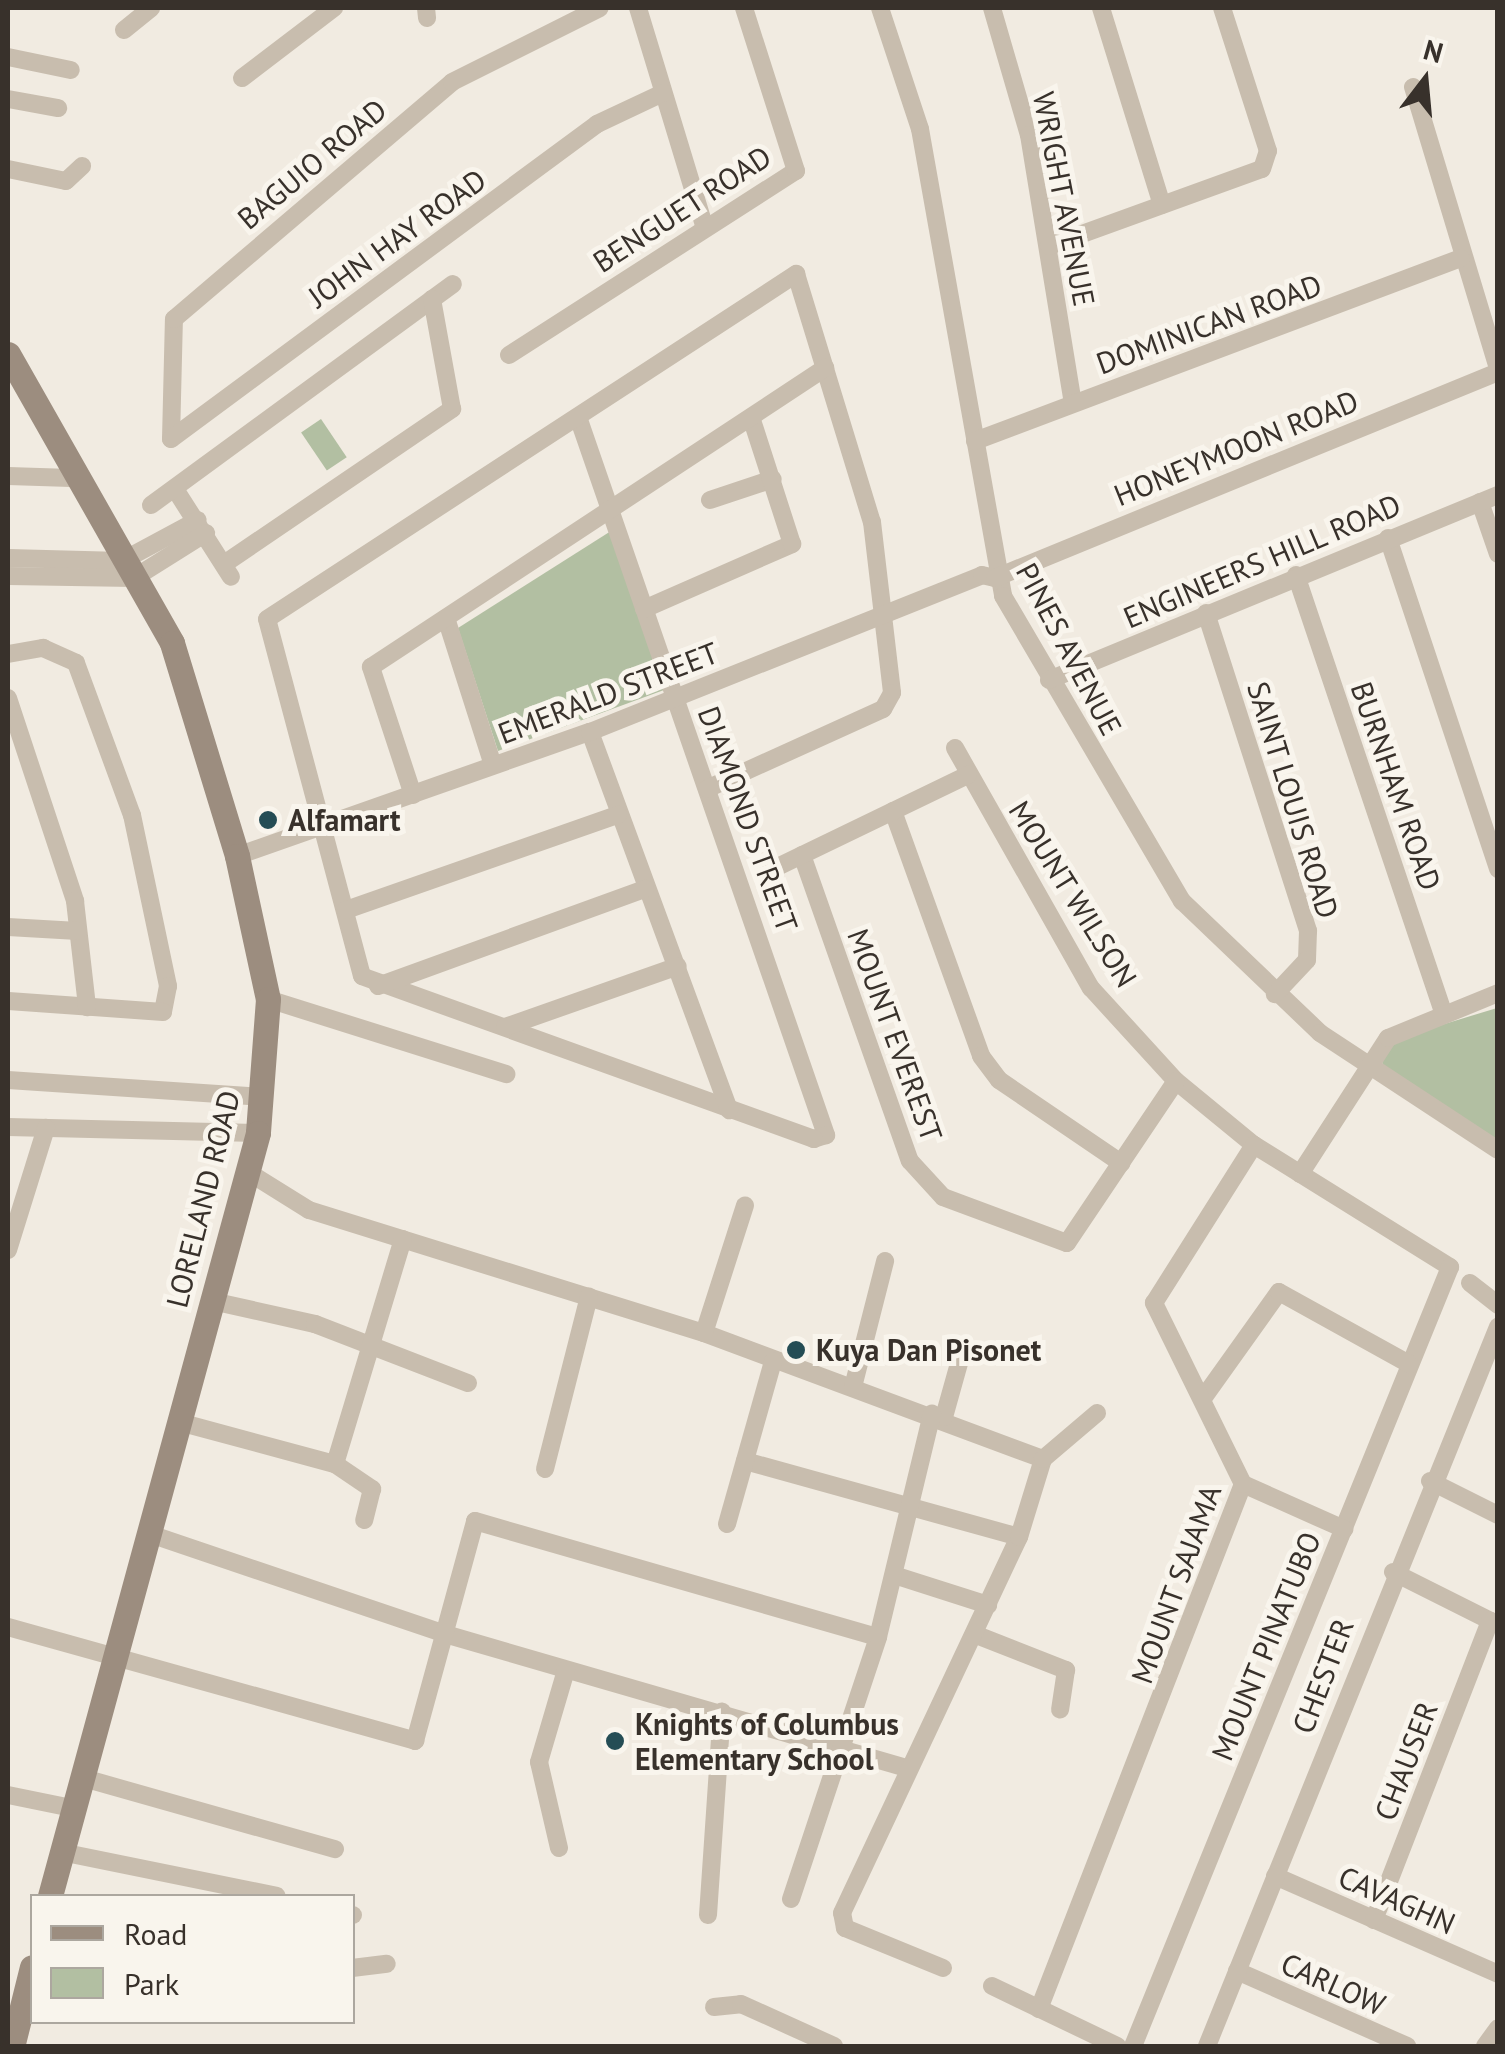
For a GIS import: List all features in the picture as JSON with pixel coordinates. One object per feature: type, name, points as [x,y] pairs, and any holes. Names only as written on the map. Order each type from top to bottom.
[{"type":"street","points":[[124,30],[152,8]]},
{"type":"street","points":[[242,78],[334,8]]},
{"type":"street","name":"BAGUIO ROAD","points":[[171,438],[174,319],[452,82],[600,8]]},
{"type":"street","points":[[638,8],[704,226]]},
{"type":"street","name":"BENGUET ROAD","points":[[509,356],[704,226],[796,172],[744,8]]},
{"type":"street","name":"PINES AVENUE","points":[[880,8],[920,130],[995,578],[1050,680],[1182,901],[1275,994],[1366,1068],[1498,1150]]},
{"type":"street","name":"WRIGHT AVENUE","points":[[992,8],[1049,246],[1073,403]]},
{"type":"street","points":[[1102,8],[1162,205]]},
{"type":"street","points":[[1049,246],[1262,169],[1268,150],[1222,8]]},
{"type":"street","points":[[8,56],[71,70]]},
{"type":"street","points":[[1413,88],[1460,258],[1498,370]]},
{"type":"street","name":"JOHN HAY ROAD","points":[[171,438],[597,124],[663,93]]},
{"type":"street","points":[[8,99],[58,108]]},
{"type":"street","points":[[8,169],[72,181],[82,166]]},
{"type":"street","name":"DOMINICAN ROAD","points":[[975,441],[1460,258]]},
{"type":"street","points":[[707,788],[883,709],[892,693],[872,522],[803,280],[787,273],[578,417],[267,619],[326,826],[362,976],[378,986],[505,1027],[729,1110]]},
{"type":"street","points":[[152,504],[453,284]]},
{"type":"street","points":[[175,489],[228,571],[452,408],[432,299]]},
{"type":"street","name":"LORELAND ROAD","points":[[8,354],[71,478],[172,643],[237,856],[268,998],[258,1133],[110,1656],[51,1894]]},
{"type":"street","points":[[413,796],[371,667],[825,368]]},
{"type":"street","name":"HONEYMOON ROAD","points":[[995,578],[1498,370]]},
{"type":"street","name":"DIAMOND STREET","points":[[578,417],[829,1125],[814,1139],[729,1110]]},
{"type":"street","points":[[644,608],[792,544],[751,417]]},
{"type":"street","points":[[8,476],[71,478]]},
{"type":"street","points":[[710,500],[773,479]]},
{"type":"street","points":[[1489,498],[1498,554]]},
{"type":"street","name":"ENGINEERS HILL ROAD","points":[[1050,680],[1489,498]]},
{"type":"street","points":[[8,576],[128,569],[202,526]]},
{"type":"street","points":[[1388,538],[1498,869]]},
{"type":"street","points":[[8,558],[128,569]]},
{"type":"street","name":"BURNHAM ROAD","points":[[1296,575],[1443,1014]]},
{"type":"street","name":"EMERALD STREET","points":[[237,856],[590,732],[884,613],[995,578]]},
{"type":"street","name":"SAINT LOUIS ROAD","points":[[1206,613],[1308,931],[1307,960],[1275,994]]},
{"type":"street","points":[[446,618],[494,765]]},
{"type":"street","points":[[8,654],[43,648],[76,663],[149,885],[168,986],[163,1012],[8,1001]]},
{"type":"street","points":[[8,698],[78,931],[88,1006]]},
{"type":"street","points":[[590,732],[729,1110]]},
{"type":"street","name":"MOUNT WILSON","points":[[956,748],[1091,988],[1176,1081],[1254,1145],[1450,1267]]},
{"type":"street","points":[[769,871],[968,775]]},
{"type":"street","points":[[893,811],[981,1056],[999,1080],[1121,1162]]},
{"type":"street","points":[[346,910],[618,814]]},
{"type":"street","name":"MOUNT EVEREST","points":[[802,855],[921,1181],[1067,1244],[1176,1081]]},
{"type":"street","points":[[378,986],[645,889]]},
{"type":"street","points":[[8,927],[78,931]]},
{"type":"street","points":[[505,1027],[678,966]]},
{"type":"street","points":[[1300,1174],[1388,1038],[1498,993]]},
{"type":"street","points":[[268,998],[506,1074]]},
{"type":"street","points":[[8,1080],[263,1097]]},
{"type":"street","points":[[8,1127],[258,1133]]},
{"type":"street","points":[[8,1250],[46,1128]]},
{"type":"street","name":"MOUNT SAJAMA","points":[[1039,2009],[1244,1484],[1154,1303],[1254,1145]]},
{"type":"street","points":[[248,1172],[309,1210],[704,1333],[773,1361],[938,1415],[1043,1459]]},
{"type":"street","points":[[704,1333],[745,1205]]},
{"type":"street","points":[[335,1464],[374,1346],[403,1240]]},
{"type":"street","points":[[852,1387],[885,1261]]},
{"type":"street","name":"MOUNT PINATUBO","points":[[1133,2046],[1450,1267]]},
{"type":"street","points":[[1470,1283],[1498,1305]]},
{"type":"street","points":[[1204,1398],[1280,1292],[1410,1364]]},
{"type":"street","points":[[546,1469],[589,1297]]},
{"type":"street","points":[[212,1301],[374,1346],[468,1383]]},
{"type":"street","name":"CHESTER","points":[[1207,2046],[1392,1572],[1498,1328]]},
{"type":"street","points":[[790,1898],[878,1637],[910,1507],[961,1356]]},
{"type":"street","points":[[728,1524],[773,1361]]},
{"type":"street","points":[[943,1968],[840,1925],[907,1768],[1019,1537],[1043,1459],[1096,1413]]},
{"type":"street","points":[[179,1422],[335,1464],[372,1488],[364,1520]]},
{"type":"street","points":[[745,1461],[1019,1537]]},
{"type":"street","points":[[1430,1481],[1498,1515]]},
{"type":"street","points":[[1244,1484],[1344,1529]]},
{"type":"street","points":[[8,1627],[415,1741],[474,1521],[878,1637]]},
{"type":"street","points":[[147,1533],[445,1634],[844,1743],[907,1768]]},
{"type":"street","points":[[1392,1572],[1494,1623]]},
{"type":"street","points":[[894,1575],[988,1605]]},
{"type":"street","name":"CHAUSER","points":[[1374,1920],[1494,1623]]},
{"type":"street","points":[[974,1634],[1066,1670],[1060,1710]]},
{"type":"street","points":[[559,1848],[539,1762],[566,1670]]},
{"type":"street","points":[[708,1915],[722,1710]]},
{"type":"street","points":[[80,1777],[335,1849]]},
{"type":"street","points":[[8,1795],[72,1808]]},
{"type":"street","points":[[62,1852],[268,1894]]},
{"type":"street","name":"CAVAGHN","points":[[1275,1876],[1498,1974]]},
{"type":"street","points":[[355,1968],[387,1964]]},
{"type":"street","name":"CARLOW","points":[[1237,1971],[1406,2046]]},
{"type":"street","points":[[13,2045],[30,1975]]},
{"type":"street","points":[[992,1986],[1117,2046]]},
{"type":"street","points":[[714,2007],[741,2004],[834,2046]]},
{"type":"street","points":[[1485,2046],[1498,2028]]},
{"type":"green space","points":[[321,419],[347,457],[327,471],[301,432]]},
{"type":"green space","points":[[611,531],[664,690],[498,751],[458,628]]},
{"type":"green space","points":[[1497,1008],[1497,1143],[1383,1070],[1382,1059],[1395,1039]]},
{"type":"place","name":"Alfamart","points":[[268,820]]},
{"type":"place","name":"Kuya Dan Pisonet","points":[[796,1350]]},
{"type":"place","name":"Knights of Columbus Elementary School","points":[[615,1741]]}]
